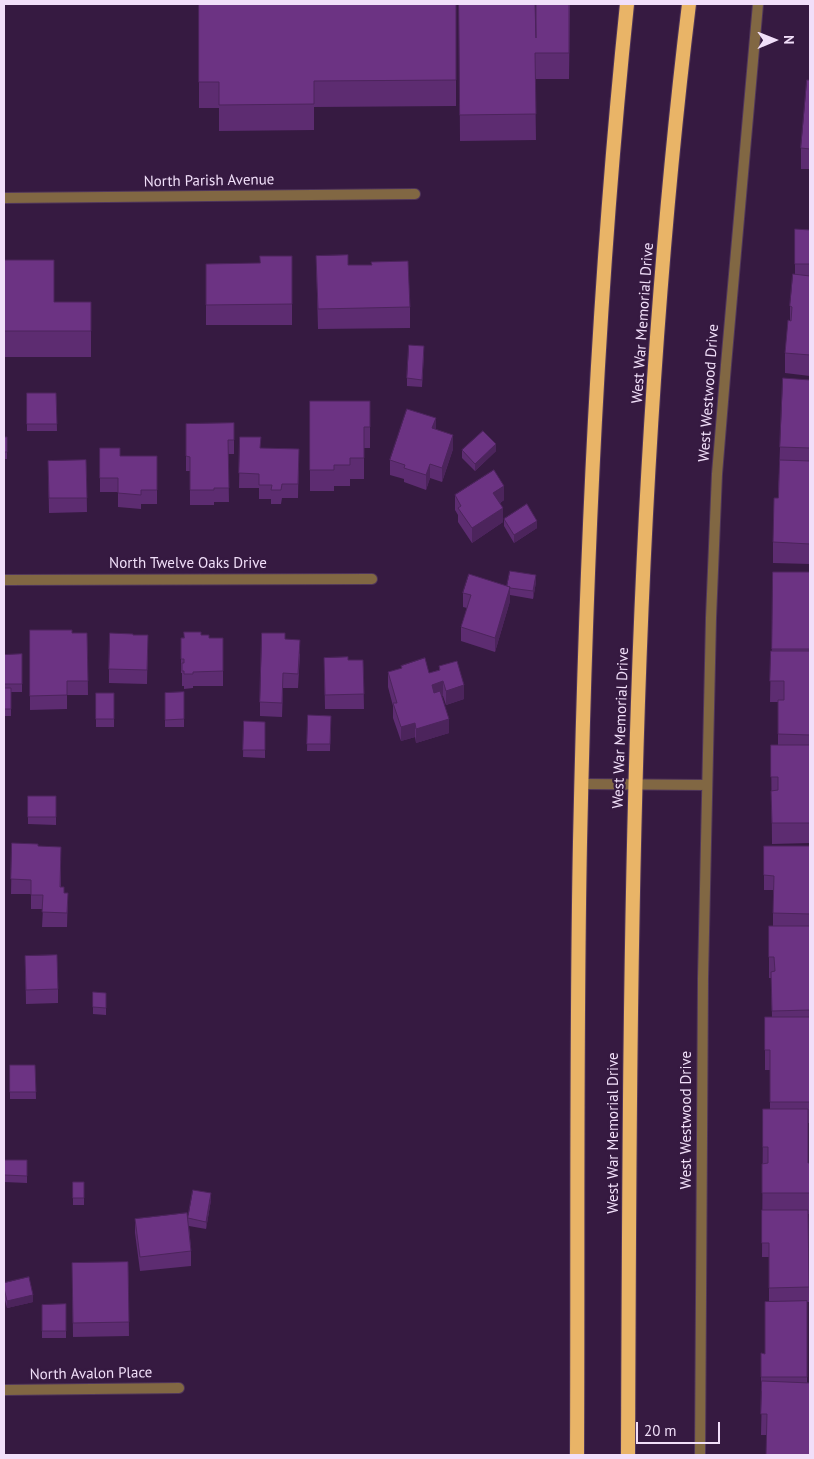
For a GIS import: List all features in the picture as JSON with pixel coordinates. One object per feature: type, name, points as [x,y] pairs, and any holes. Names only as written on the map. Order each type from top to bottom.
[{"type":"highway","points":[[577,1455],[581,784],[586,627],[602,303],[627,4]]},
{"type":"highway","name":"West War Memorial Drive","points":[[628,1455],[631,947],[641,595],[656,346],[676,116],[688,4]]},
{"type":"street","name":"West Westwood Drive","points":[[700,1455],[703,988],[711,618],[717,474],[740,190],[758,4]]},
{"type":"street","name":"North Parish Avenue","points":[[4,198],[415,194]]},
{"type":"street","name":"North Twelve Oaks Drive","points":[[4,580],[372,579]]},
{"type":"street","points":[[581,784],[707,785]]},
{"type":"street","name":"North Avalon Place","points":[[4,1390],[179,1388]]},
{"type":"building","points":[[199,4],[456,4],[456,80],[314,81],[314,104],[219,105],[219,82],[199,82]]},
{"type":"building","points":[[459,4],[535,4],[536,38],[536,4],[569,4],[569,53],[535,53],[536,114],[460,115]]},
{"type":"building","points":[[807,80],[810,80],[810,149],[801,148]]},
{"type":"building","points":[[795,229],[810,230],[810,264],[795,264]]},
{"type":"building","points":[[348,255],[348,265],[372,265],[371,262],[408,261],[410,307],[318,309],[316,256]]},
{"type":"building","points":[[260,256],[292,256],[292,304],[206,305],[206,264],[260,263]]},
{"type":"building","points":[[4,260],[54,260],[54,302],[91,302],[91,331],[4,331]]},
{"type":"building","points":[[793,274],[810,276],[810,355],[785,353],[788,320],[791,321],[792,307],[790,306]]},
{"type":"building","points":[[409,345],[424,346],[422,380],[407,378]]},
{"type":"building","points":[[783,378],[810,380],[810,448],[780,447]]},
{"type":"building","points":[[27,393],[56,393],[57,424],[27,424]]},
{"type":"building","points":[[310,401],[370,401],[370,427],[364,427],[364,458],[350,458],[350,465],[334,465],[334,470],[310,470]]},
{"type":"building","points":[[407,409],[436,418],[432,428],[453,435],[442,468],[430,464],[426,475],[404,468],[405,465],[390,460]]},
{"type":"building","points":[[234,423],[234,440],[228,440],[229,488],[190,490],[190,457],[186,456],[186,424]]},
{"type":"building","points":[[483,431],[496,444],[475,464],[462,450]]},
{"type":"building","points":[[4,437],[7,437],[7,452],[4,452]]},
{"type":"building","points":[[240,437],[261,437],[260,448],[299,449],[298,484],[282,484],[281,490],[271,490],[272,485],[259,485],[259,474],[239,473]]},
{"type":"building","points":[[100,448],[120,448],[120,456],[157,456],[157,490],[141,490],[141,495],[118,493],[118,478],[100,478]]},
{"type":"building","points":[[86,460],[87,498],[49,498],[48,461]]},
{"type":"building","points":[[780,460],[810,461],[810,544],[773,542],[774,498],[778,498]]},
{"type":"building","points":[[494,470],[504,486],[493,493],[503,508],[472,528],[458,508],[461,506],[455,495]]},
{"type":"building","points":[[527,504],[537,521],[514,535],[504,519]]},
{"type":"building","points":[[510,571],[536,575],[533,591],[507,586]]},
{"type":"building","points":[[773,572],[810,572],[810,649],[772,649]]},
{"type":"building","points":[[469,574],[510,587],[495,638],[461,627],[471,595],[463,593]]},
{"type":"building","points":[[30,630],[72,630],[72,633],[87,633],[88,681],[67,681],[67,695],[30,696]]},
{"type":"building","points":[[184,632],[201,632],[201,635],[209,635],[209,638],[223,638],[223,671],[184,674],[182,663],[184,663],[184,659],[181,659],[181,638],[184,638]]},
{"type":"building","points":[[110,633],[148,635],[147,670],[109,669]]},
{"type":"building","points":[[262,633],[285,633],[285,639],[300,640],[298,674],[283,673],[282,703],[260,702]]},
{"type":"building","points":[[771,651],[810,651],[810,735],[778,734],[778,700],[784,700],[784,681],[770,681]]},
{"type":"building","points":[[22,654],[22,684],[4,684],[4,655]]},
{"type":"building","points":[[348,657],[348,660],[363,660],[364,694],[325,695],[324,658]]},
{"type":"building","points":[[425,658],[429,673],[440,670],[439,666],[457,661],[464,685],[446,691],[443,681],[432,685],[434,693],[440,691],[449,719],[416,729],[415,723],[401,727],[393,703],[397,703],[388,672]]},
{"type":"building","points":[[4,688],[11,688],[11,709],[4,709]]},
{"type":"building","points":[[184,692],[184,719],[165,720],[165,693]]},
{"type":"building","points":[[96,693],[114,693],[114,719],[96,719]]},
{"type":"building","points":[[308,715],[331,716],[330,744],[307,744]]},
{"type":"building","points":[[244,721],[265,722],[265,750],[243,750]]},
{"type":"building","points":[[771,745],[810,745],[810,823],[772,823],[771,791],[778,790],[778,777],[771,777]]},
{"type":"building","points":[[28,796],[56,796],[56,817],[28,817]]},
{"type":"building","points":[[12,843],[61,847],[60,887],[64,887],[64,893],[68,893],[67,913],[42,912],[43,895],[31,895],[31,880],[11,879]]},
{"type":"building","points":[[764,846],[810,846],[810,914],[773,913],[774,876],[764,875]]},
{"type":"building","points":[[769,926],[810,926],[810,1010],[772,1011],[771,972],[775,971],[774,957],[769,957]]},
{"type":"building","points":[[57,955],[58,989],[26,990],[25,956]]},
{"type":"building","points":[[93,992],[106,993],[106,1008],[93,1007]]},
{"type":"building","points":[[765,1017],[810,1017],[810,1102],[770,1102],[770,1050],[765,1050]]},
{"type":"building","points":[[10,1065],[35,1065],[36,1092],[10,1092]]},
{"type":"building","points":[[763,1109],[808,1109],[810,1193],[762,1193],[762,1164],[768,1163],[768,1147],[763,1147]]},
{"type":"building","points":[[4,1160],[27,1160],[27,1176],[4,1175]]},
{"type":"building","points":[[73,1182],[84,1182],[84,1198],[73,1198]]},
{"type":"building","points":[[193,1190],[211,1193],[206,1222],[188,1218]]},
{"type":"building","points":[[762,1210],[808,1210],[809,1287],[769,1288],[769,1243],[762,1243]]},
{"type":"building","points":[[187,1213],[191,1251],[140,1257],[135,1219]]},
{"type":"building","points":[[128,1262],[129,1322],[73,1323],[72,1263]]},
{"type":"building","points":[[29,1277],[33,1295],[7,1301],[4,1283]]},
{"type":"building","points":[[807,1301],[807,1377],[761,1377],[761,1353],[765,1354],[765,1302]]},
{"type":"building","points":[[66,1304],[66,1331],[42,1331],[42,1305]]},
{"type":"building","points":[[762,1381],[810,1383],[810,1455],[766,1455],[767,1414],[761,1414]]}]
